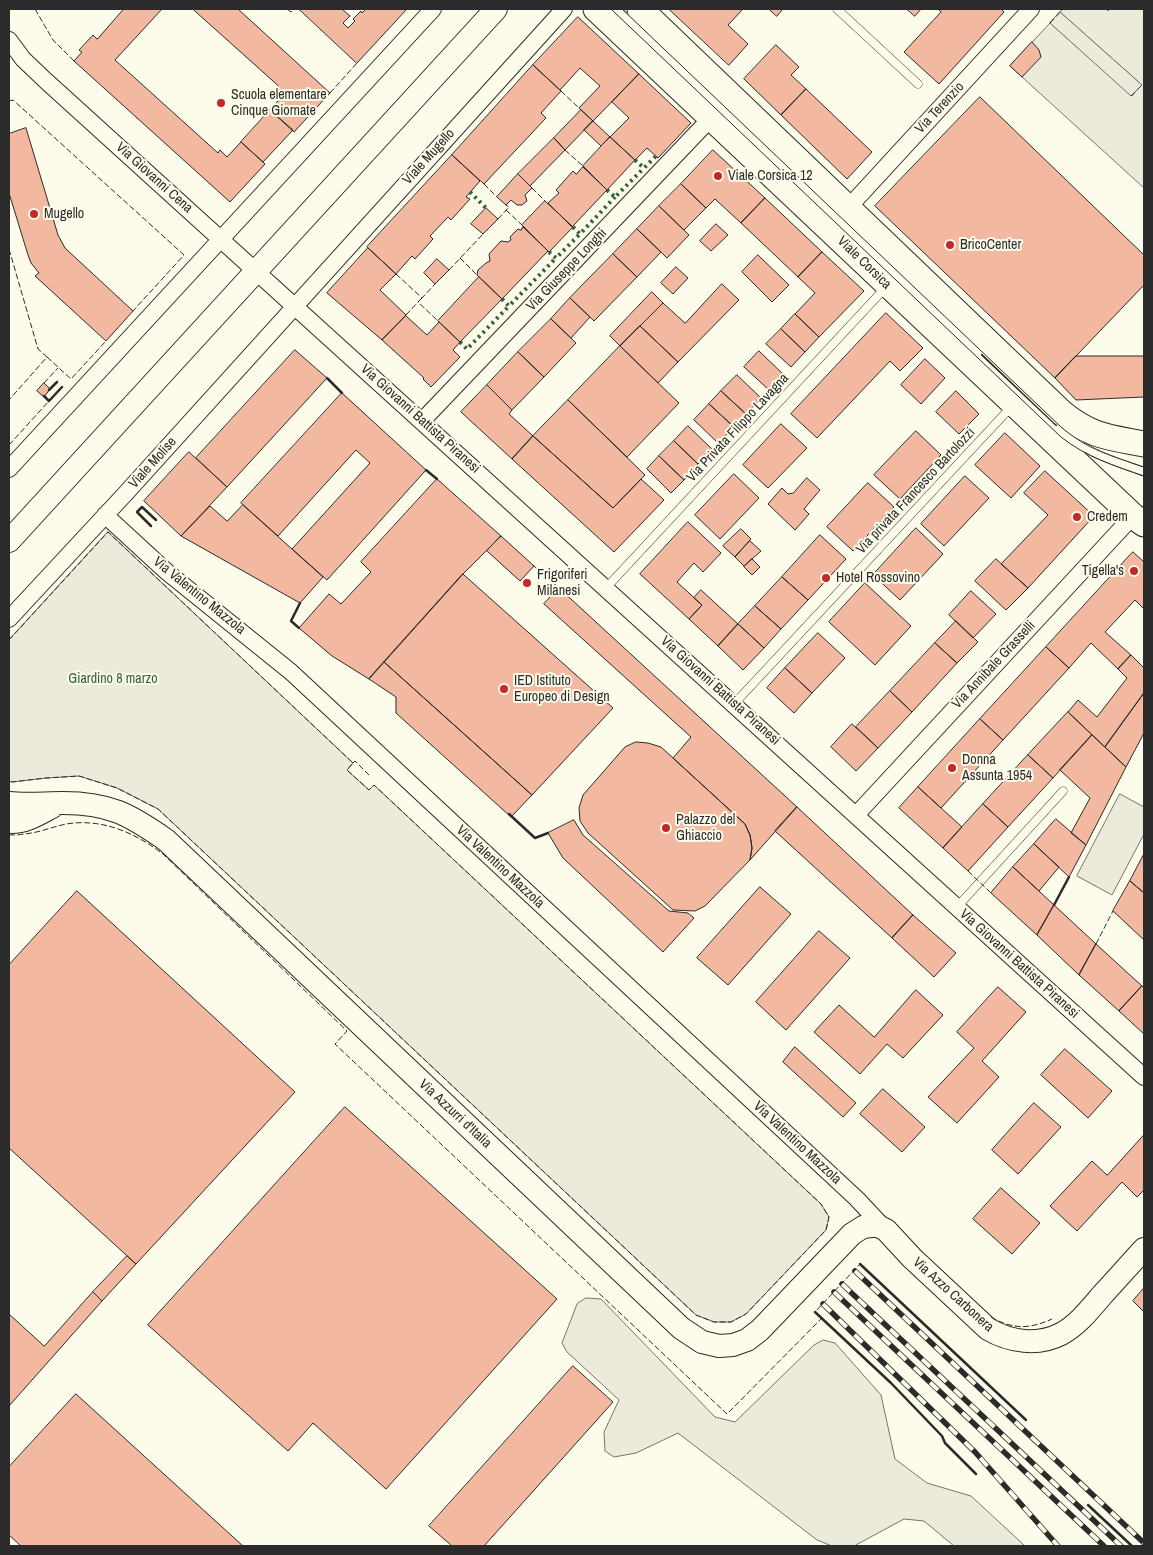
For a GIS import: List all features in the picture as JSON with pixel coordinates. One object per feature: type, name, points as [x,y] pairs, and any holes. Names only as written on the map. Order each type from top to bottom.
[{"type":"main road","name":"Viale Corsica","points":[[596,9],[1014,404],[1140,514]]},
{"type":"main road","name":"Viale Corsica","points":[[640,9],[1074,422],[1087,431],[1100,436],[1144,444]]},
{"type":"street","points":[[9,469],[433,9]]},
{"type":"street","points":[[9,541],[496,9]]},
{"type":"street","name":"Viale Mugello","points":[[295,306],[564,9]]},
{"type":"street","name":"Via Terenzio","points":[[848,208],[1031,9]]},
{"type":"street","name":"Via Giovanni Cena","points":[[9,32],[12,44],[32,68],[295,306]]},
{"type":"street","name":"Via Giuseppe Longhi","points":[[422,421],[711,118]]},
{"type":"street","name":"Via Giovanni Battista Piranesi","points":[[295,306],[1144,1077]]},
{"type":"street","name":"Viale Molise","points":[[9,619],[295,306]]},
{"type":"street","name":"Via Annibale Grasselli","points":[[856,815],[1140,514]]},
{"type":"street","name":"Via Valentino Mazzola","points":[[105,515],[168,572],[291,672],[857,1199],[886,1230]]},
{"type":"street","name":"Via Azzurri d'Italia","points":[[9,803],[85,803],[104,807],[139,821],[166,840],[681,1328],[702,1342],[719,1346],[733,1345],[747,1340],[760,1330],[852,1234],[863,1227],[878,1226],[886,1230]]},
{"type":"street","name":"Via Azzurri d'Italia","points":[[9,822],[32,818],[60,803]]},
{"type":"street","name":"Via Azzo Carbonera","points":[[886,1230],[912,1258],[988,1329],[1008,1339],[1032,1341],[1049,1339],[1062,1334],[1074,1324],[1144,1249]]},
{"type":"street","name":"Via Azzurri d'Italia","points":[[839,1248],[861,1239],[874,1238],[892,1244],[912,1258]]},
{"type":"lane","name":"Viale Corsica","points":[[617,9],[984,358]]},
{"type":"lane","points":[[837,9],[918,84]]},
{"type":"lane","name":"Via Privata Filippo Lavagna","points":[[606,588],[888,285]]},
{"type":"lane","name":"Via privata Francesco Bartolozzi","points":[[734,704],[1014,404]]},
{"type":"lane","points":[[1054,425],[1088,451],[1144,472]]},
{"type":"lane","points":[[957,907],[1063,791]]},
{"type":"green space","points":[[1063,9],[1106,9],[1108,11],[1110,9],[1144,9],[1144,188],[1010,66],[1050,23],[1132,96],[1141,84],[1060,12]]},
{"type":"green space","name":"Giardino 8 marzo","points":[[108,532],[353,763],[347,770],[369,790],[374,785],[821,1204],[829,1217],[826,1230],[746,1314],[731,1322],[714,1322],[696,1315],[158,809],[117,788],[79,776],[9,781],[9,640]]},
{"type":"green space","points":[[1120,794],[1144,807],[1144,834],[1112,895],[1077,876]]},
{"type":"green space","points":[[586,1298],[601,1299],[715,1417],[735,1422],[814,1345],[823,1340],[835,1343],[881,1395],[895,1459],[927,1483],[971,1496],[1025,1546],[954,1546],[924,1521],[904,1519],[854,1546],[832,1546],[817,1540],[678,1433],[636,1453],[614,1457],[605,1451],[604,1432],[619,1400],[567,1352],[562,1343],[577,1304]]},
{"type":"shaded area","points":[[1060,12],[1142,85],[1131,96],[1050,23]]},
{"type":"building","points":[[124,9],[162,9],[115,60],[218,153],[220,150],[227,157],[241,142],[265,164],[230,202],[74,61],[82,52],[79,50],[93,35],[97,39]]},
{"type":"building","points":[[193,9],[238,9],[330,93],[294,132],[270,110],[284,94],[277,88],[278,86]]},
{"type":"building","points":[[299,9],[342,9],[350,16],[343,23],[348,28],[355,21],[353,19],[366,9],[407,9],[357,63]]},
{"type":"building","points":[[669,9],[743,9],[728,25],[748,44],[729,65]]},
{"type":"building","points":[[769,9],[783,9],[777,16]]},
{"type":"building","points":[[907,9],[921,9],[915,16]]},
{"type":"building","points":[[938,9],[1001,9],[1004,12],[939,84],[904,52],[941,12]]},
{"type":"building","points":[[578,17],[639,74],[593,121],[579,108],[600,86],[580,68],[560,90],[533,65]]},
{"type":"building","points":[[1032,42],[1039,50],[1041,57],[1022,77],[1010,66]]},
{"type":"building","points":[[776,45],[799,67],[791,75],[806,89],[781,115],[744,79]]},
{"type":"building","points":[[533,65],[561,91],[541,113],[546,118],[484,184],[452,155]]},
{"type":"building","points":[[639,74],[691,123],[658,158],[647,148],[635,160],[610,137],[629,118],[612,102]]},
{"type":"building","points":[[806,89],[872,152],[847,179],[781,115]]},
{"type":"building","points":[[980,97],[1144,255],[1144,285],[1055,378],[875,206]]},
{"type":"building","points":[[270,110],[293,130],[263,162],[241,142]]},
{"type":"building","points":[[581,110],[593,121],[565,150],[554,138]]},
{"type":"building","points":[[593,121],[610,137],[601,146],[584,130]]},
{"type":"building","name":"Mugello","points":[[26,128],[58,235],[65,248],[133,311],[106,341],[35,276],[39,273],[31,263],[28,255],[9,193],[9,134]]},
{"type":"building","points":[[610,137],[635,160],[607,190],[583,166]]},
{"type":"building","points":[[554,138],[565,150],[530,186],[518,174]]},
{"type":"building","points":[[713,150],[765,198],[741,223],[715,199],[706,208],[681,184]]},
{"type":"building","points":[[452,155],[480,181],[466,197],[470,199],[451,220],[448,217],[430,236],[433,239],[415,259],[412,256],[396,274],[367,247]]},
{"type":"building","points":[[583,167],[607,190],[572,227],[548,203],[559,193],[556,190],[573,171],[576,174]]},
{"type":"building","points":[[518,174],[532,188],[525,195],[527,201],[522,205],[517,205],[511,200],[506,205],[497,197]]},
{"type":"building","points":[[681,184],[706,208],[684,230],[659,206]]},
{"type":"building","points":[[765,198],[822,252],[798,277],[741,223]]},
{"type":"building","points":[[545,201],[573,227],[549,252],[522,225]]},
{"type":"building","points":[[659,206],[689,235],[667,258],[637,229]]},
{"type":"building","points":[[486,208],[498,219],[483,234],[471,224]]},
{"type":"building","points":[[716,224],[728,235],[711,251],[700,241]]},
{"type":"building","points":[[523,227],[548,251],[502,299],[477,275],[478,270],[490,261],[489,254],[501,241],[508,242],[518,229],[521,230]]},
{"type":"building","points":[[637,229],[661,252],[637,277],[613,254]]},
{"type":"building","points":[[368,248],[396,274],[380,290],[406,315],[382,340],[327,293]]},
{"type":"building","points":[[822,252],[864,291],[819,337],[795,314],[815,293],[798,277]]},
{"type":"building","points":[[613,254],[637,277],[594,321],[570,298]]},
{"type":"building","points":[[758,255],[789,285],[772,302],[742,272]]},
{"type":"building","points":[[437,259],[449,270],[435,284],[424,273]]},
{"type":"building","points":[[676,267],[688,278],[673,294],[661,283]]},
{"type":"building","points":[[479,277],[502,299],[460,342],[438,321]]},
{"type":"building","points":[[722,284],[739,300],[678,362],[640,326],[663,303],[685,323]]},
{"type":"building","points":[[652,292],[663,303],[620,346],[610,336]]},
{"type":"building","points":[[570,298],[590,317],[571,338],[551,319]]},
{"type":"building","points":[[886,313],[923,348],[900,371],[890,361],[817,438],[791,414]]},
{"type":"building","points":[[795,314],[819,337],[805,352],[781,329]]},
{"type":"building","points":[[406,316],[427,335],[439,322],[460,342],[453,350],[460,357],[431,387],[424,378],[382,340]]},
{"type":"building","points":[[551,319],[576,343],[544,377],[518,352]]},
{"type":"building","points":[[640,326],[678,362],[658,383],[620,346]]},
{"type":"building","points":[[781,329],[805,352],[791,367],[766,344]]},
{"type":"building","points":[[620,346],[679,403],[627,457],[568,400]]},
{"type":"building","points":[[295,350],[327,378],[227,487],[196,458]]},
{"type":"building","points":[[759,351],[784,375],[769,390],[744,367]]},
{"type":"building","points":[[518,352],[544,377],[512,410],[487,385]]},
{"type":"building","points":[[1076,356],[1144,356],[1144,397],[1076,400],[1055,378]]},
{"type":"building","points":[[925,359],[945,378],[921,404],[901,385]]},
{"type":"building","points":[[737,375],[761,398],[746,414],[721,391]]},
{"type":"building","points":[[44,383],[50,389],[44,397],[37,391]]},
{"type":"building","points":[[487,385],[512,410],[509,414],[533,436],[512,459],[461,412]]},
{"type":"building","points":[[721,391],[746,414],[734,427],[709,404]]},
{"type":"building","points":[[956,391],[979,414],[959,434],[936,412]]},
{"type":"building","points":[[342,393],[426,470],[327,580],[292,549],[370,463],[356,450],[278,536],[241,503]]},
{"type":"building","points":[[568,400],[645,475],[613,508],[533,436]]},
{"type":"building","points":[[709,404],[734,427],[718,443],[694,420]]},
{"type":"building","points":[[781,424],[807,448],[768,488],[743,465]]},
{"type":"building","points":[[688,426],[712,449],[698,464],[674,441]]},
{"type":"building","points":[[916,431],[941,455],[900,499],[874,475]]},
{"type":"building","points":[[1005,433],[1040,466],[1011,498],[975,465]]},
{"type":"building","points":[[533,436],[613,508],[641,479],[664,500],[614,552],[512,459]]},
{"type":"building","points":[[674,441],[698,464],[684,480],[659,456]]},
{"type":"building","points":[[189,452],[227,487],[181,536],[144,501]]},
{"type":"building","points":[[659,456],[684,480],[671,493],[647,469]]},
{"type":"building","points":[[1045,471],[1094,516],[1028,588],[1001,564],[1048,515],[1024,493]]},
{"type":"building","points":[[734,474],[759,498],[720,539],[695,515]]},
{"type":"building","points":[[965,476],[989,498],[944,546],[921,524]]},
{"type":"building","points":[[807,478],[820,490],[804,509],[809,514],[795,530],[768,504],[782,488],[788,494],[793,493]]},
{"type":"building","points":[[437,479],[501,536],[463,574],[369,679],[332,656],[299,628],[329,594],[341,604],[371,572],[361,562]]},
{"type":"building","points":[[868,483],[894,507],[853,551],[827,527]]},
{"type":"building","points":[[243,505],[323,577],[300,603],[181,536],[210,506],[227,521]]},
{"type":"building","points":[[688,522],[721,553],[703,572],[694,563],[677,582],[702,605],[689,619],[640,574]]},
{"type":"building","points":[[916,528],[943,554],[900,600],[873,575]]},
{"type":"building","points":[[741,529],[751,539],[735,557],[723,546]]},
{"type":"building","points":[[820,535],[846,559],[808,600],[782,577]]},
{"type":"building","points":[[501,536],[534,566],[520,581],[487,551]]},
{"type":"building","points":[[750,541],[761,551],[744,566],[735,557]]},
{"type":"building","points":[[1133,552],[1144,562],[1144,609],[1135,600],[1105,632],[1131,655],[1118,669],[1091,643],[1069,668],[1046,647]]},
{"type":"building","points":[[752,559],[760,567],[752,575],[744,567]]},
{"type":"building","points":[[996,559],[1028,588],[1006,610],[975,581]]},
{"type":"building","points":[[463,574],[613,708],[532,795],[384,662]]},
{"type":"building","points":[[782,577],[808,600],[781,629],[755,606]]},
{"type":"building","points":[[865,583],[911,626],[875,665],[829,622]]},
{"type":"building","points":[[559,588],[797,807],[750,860],[752,848],[750,835],[745,824],[673,758],[691,737],[544,604]]},
{"type":"building","points":[[701,590],[738,624],[718,646],[689,619],[702,605],[694,598]]},
{"type":"building","points":[[971,591],[996,614],[973,638],[949,615]]},
{"type":"building","points":[[755,606],[781,629],[764,648],[738,624]]},
{"type":"building","points":[[956,621],[978,642],[957,663],[935,643]]},
{"type":"building","points":[[738,624],[764,648],[743,670],[718,646]]},
{"type":"building","points":[[818,633],[845,658],[812,693],[785,668]]},
{"type":"building","points":[[935,643],[957,663],[912,712],[890,691]]},
{"type":"building","points":[[1046,647],[1069,668],[1003,740],[980,719]]},
{"type":"building","points":[[1131,655],[1144,668],[1144,693],[1105,747],[1068,712],[1078,700],[1097,717],[1127,678],[1118,669]]},
{"type":"building","points":[[384,662],[532,795],[511,817],[396,713],[396,697],[369,679]]},
{"type":"building","points":[[785,668],[812,693],[794,713],[767,688]]},
{"type":"building","points":[[890,691],[912,712],[878,748],[856,727]]},
{"type":"building","points":[[1144,693],[1144,733],[1126,767],[1105,747]]},
{"type":"building","points":[[1068,712],[1092,735],[1053,778],[1028,755]]},
{"type":"building","points":[[980,719],[1003,740],[941,808],[918,787]]},
{"type":"building","points":[[852,724],[878,748],[856,771],[831,747]]},
{"type":"building","points":[[1092,735],[1126,767],[1086,845],[1071,833],[1090,798],[1060,770]]},
{"type":"building","name":"Palazzo del Ghiaccio","points":[[636,742],[661,747],[745,824],[750,835],[752,848],[750,860],[705,906],[695,911],[673,910],[588,833],[580,821],[579,808],[583,795],[625,747]]},
{"type":"building","points":[[1028,755],[1053,778],[1008,827],[983,804]]},
{"type":"building","points":[[918,787],[962,827],[943,848],[899,808]]},
{"type":"building","points":[[983,804],[1008,827],[968,871],[943,848]]},
{"type":"building","points":[[797,807],[913,915],[892,938],[775,831]]},
{"type":"building","points":[[1056,819],[1086,845],[1069,877],[1034,844]]},
{"type":"building","points":[[574,820],[583,835],[669,911],[688,913],[694,918],[663,952],[563,858],[548,833]]},
{"type":"building","points":[[1034,844],[1059,867],[1039,891],[1013,867]]},
{"type":"building","points":[[1144,854],[1144,890],[1143,892],[1130,881]]},
{"type":"building","points":[[1013,867],[1054,905],[1037,935],[991,893]]},
{"type":"building","points":[[1130,881],[1144,893],[1144,940],[1113,911]]},
{"type":"building","points":[[760,887],[791,914],[728,985],[697,958]]},
{"type":"building","points":[[77,891],[295,1092],[136,1264],[9,1148],[9,965]]},
{"type":"building","points":[[1054,905],[1096,944],[1079,975],[1037,935]]},
{"type":"building","points":[[913,915],[956,953],[934,977],[892,938]]},
{"type":"building","points":[[819,931],[850,958],[786,1030],[756,1002]]},
{"type":"building","points":[[1096,944],[1142,986],[1119,1011],[1079,975]]},
{"type":"building","points":[[1142,986],[1144,988],[1144,1034],[1119,1011]]},
{"type":"building","points":[[998,987],[1026,1012],[982,1061],[999,1077],[957,1123],[928,1097],[974,1048],[957,1032]]},
{"type":"building","points":[[916,990],[943,1015],[903,1058],[887,1044],[860,1074],[814,1032],[839,1005],[874,1037]]},
{"type":"building","points":[[795,1047],[856,1103],[843,1117],[783,1062]]},
{"type":"building","points":[[1065,1049],[1112,1091],[1088,1118],[1041,1075]]},
{"type":"building","points":[[883,1089],[925,1127],[902,1152],[860,1114]]},
{"type":"building","points":[[1034,1103],[1061,1127],[1018,1174],[992,1150]]},
{"type":"building","points":[[345,1107],[557,1299],[386,1489],[313,1423],[288,1451],[148,1325]]},
{"type":"building","points":[[1144,1135],[1144,1190],[1137,1197],[1122,1182],[1077,1231],[1050,1206],[1092,1161],[1107,1175]]},
{"type":"building","points":[[1001,1188],[1040,1223],[1012,1254],[973,1219]]},
{"type":"building","points":[[127,1256],[136,1264],[102,1301],[93,1292]]},
{"type":"building","points":[[1144,1288],[1144,1312],[1133,1301]]},
{"type":"building","points":[[93,1292],[102,1301],[9,1406],[9,1314],[44,1346]]},
{"type":"building","points":[[573,1366],[613,1402],[484,1546],[452,1546],[429,1526]]},
{"type":"building","points":[[76,1394],[243,1546],[21,1546],[9,1535],[9,1467]]},
{"type":"tram line","points":[[611,9],[1061,437],[1080,450],[1112,465],[1144,476]]},
{"type":"tram line","points":[[622,9],[1061,427],[1091,447],[1144,467]]},
{"type":"railway","points":[[855,1271],[1144,1543]]},
{"type":"railway","points":[[842,1284],[1121,1546]]},
{"type":"railway","points":[[834,1292],[1104,1546]]},
{"type":"railway","points":[[823,1304],[975,1452],[1058,1546]]},
{"type":"hedge","points":[[635,160],[644,168],[656,156]]},
{"type":"hedge","points":[[607,190],[615,197],[644,168]]},
{"type":"hedge","points":[[470,192],[486,208]]},
{"type":"hedge","points":[[573,227],[580,234],[615,197]]},
{"type":"hedge","points":[[549,252],[556,258],[580,234]]},
{"type":"hedge","points":[[502,299],[509,306],[556,258]]},
{"type":"hedge","points":[[460,342],[467,349],[509,306]]},
{"type":"fence","points":[[35,9],[53,40],[74,61]]},
{"type":"fence","points":[[287,9],[291,12],[294,9]]},
{"type":"fence","points":[[1050,23],[1063,9]]},
{"type":"fence","points":[[330,93],[357,63]]},
{"type":"fence","points":[[1131,96],[1142,85],[1144,87]]},
{"type":"fence","points":[[561,91],[579,108]]},
{"type":"fence","points":[[9,101],[13,100],[184,255],[133,311]]},
{"type":"fence","points":[[565,150],[583,166]]},
{"type":"fence","points":[[484,184],[497,197]]},
{"type":"fence","points":[[532,188],[545,201]]},
{"type":"fence","points":[[498,219],[509,207],[506,205]]},
{"type":"fence","points":[[506,210],[522,225]]},
{"type":"fence","points":[[449,270],[483,234]]},
{"type":"fence","points":[[9,249],[38,349],[47,357],[9,400]]},
{"type":"fence","points":[[460,258],[477,275]]},
{"type":"fence","points":[[396,274],[422,298],[435,284]]},
{"type":"fence","points":[[422,298],[418,302],[438,321]]},
{"type":"fence","points":[[406,315],[418,302]]},
{"type":"fence","points":[[47,357],[71,379],[106,341]]},
{"type":"fence","points":[[44,383],[58,368]]},
{"type":"fence","points":[[9,445],[49,401]]},
{"type":"fence","points":[[9,640],[108,532],[353,763],[347,770],[369,790],[374,785],[821,1204],[829,1217],[826,1230],[746,1314],[731,1322],[714,1322],[696,1315],[158,809],[117,788],[79,776],[9,781]]},
{"type":"fence","points":[[534,566],[559,588]]},
{"type":"fence","points":[[353,763],[355,761],[369,775]]},
{"type":"fence","points":[[9,835],[20,835],[66,824],[93,823],[106,825],[130,834],[163,854],[347,1031],[335,1044],[727,1414],[822,1318],[815,1312],[860,1264]]},
{"type":"fence","points":[[968,871],[991,893]]},
{"type":"fence","points":[[1096,944],[1113,911]]},
{"type":"fence","points":[[991,1317],[1007,1324],[1022,1327],[1036,1325],[1052,1319]]},
{"type":"wall","points":[[327,378],[342,393]]},
{"type":"wall","points":[[49,390],[57,382]]},
{"type":"wall","points":[[44,396],[49,401],[62,387]]},
{"type":"wall","points":[[426,470],[437,479]]},
{"type":"wall","points":[[151,526],[137,512],[142,507],[156,520]]},
{"type":"wall","points":[[299,628],[291,621],[300,603]]},
{"type":"wall","points":[[509,814],[535,838],[548,833]]},
{"type":"wall","points":[[1054,905],[1069,877]]},
{"type":"wall","points":[[860,1264],[1026,1420]]},
{"type":"wall","points":[[815,1312],[891,1383],[976,1474]]},
{"type":"wall","points":[[1088,1505],[1132,1546]]},
{"type":"place","name":"Scuola elementare Cinque Giornate","points":[[221,103]]},
{"type":"place","name":"Viale Corsica 12","points":[[718,176]]},
{"type":"place","name":"Mugello","points":[[34,214]]},
{"type":"place","name":"BricoCenter","points":[[950,245]]},
{"type":"place","name":"Credem","points":[[1077,517]]},
{"type":"place","name":"Tigella's","points":[[1134,571]]},
{"type":"place","name":"Hotel Rossovino","points":[[826,578]]},
{"type":"place","name":"Frigoriferi Milanesi","points":[[527,583]]},
{"type":"place","name":"IED Istituto Europeo di Design","points":[[504,689]]},
{"type":"place","name":"Donna Assunta 1954","points":[[952,768]]},
{"type":"place","name":"Palazzo del Ghiaccio","points":[[666,828]]}]
